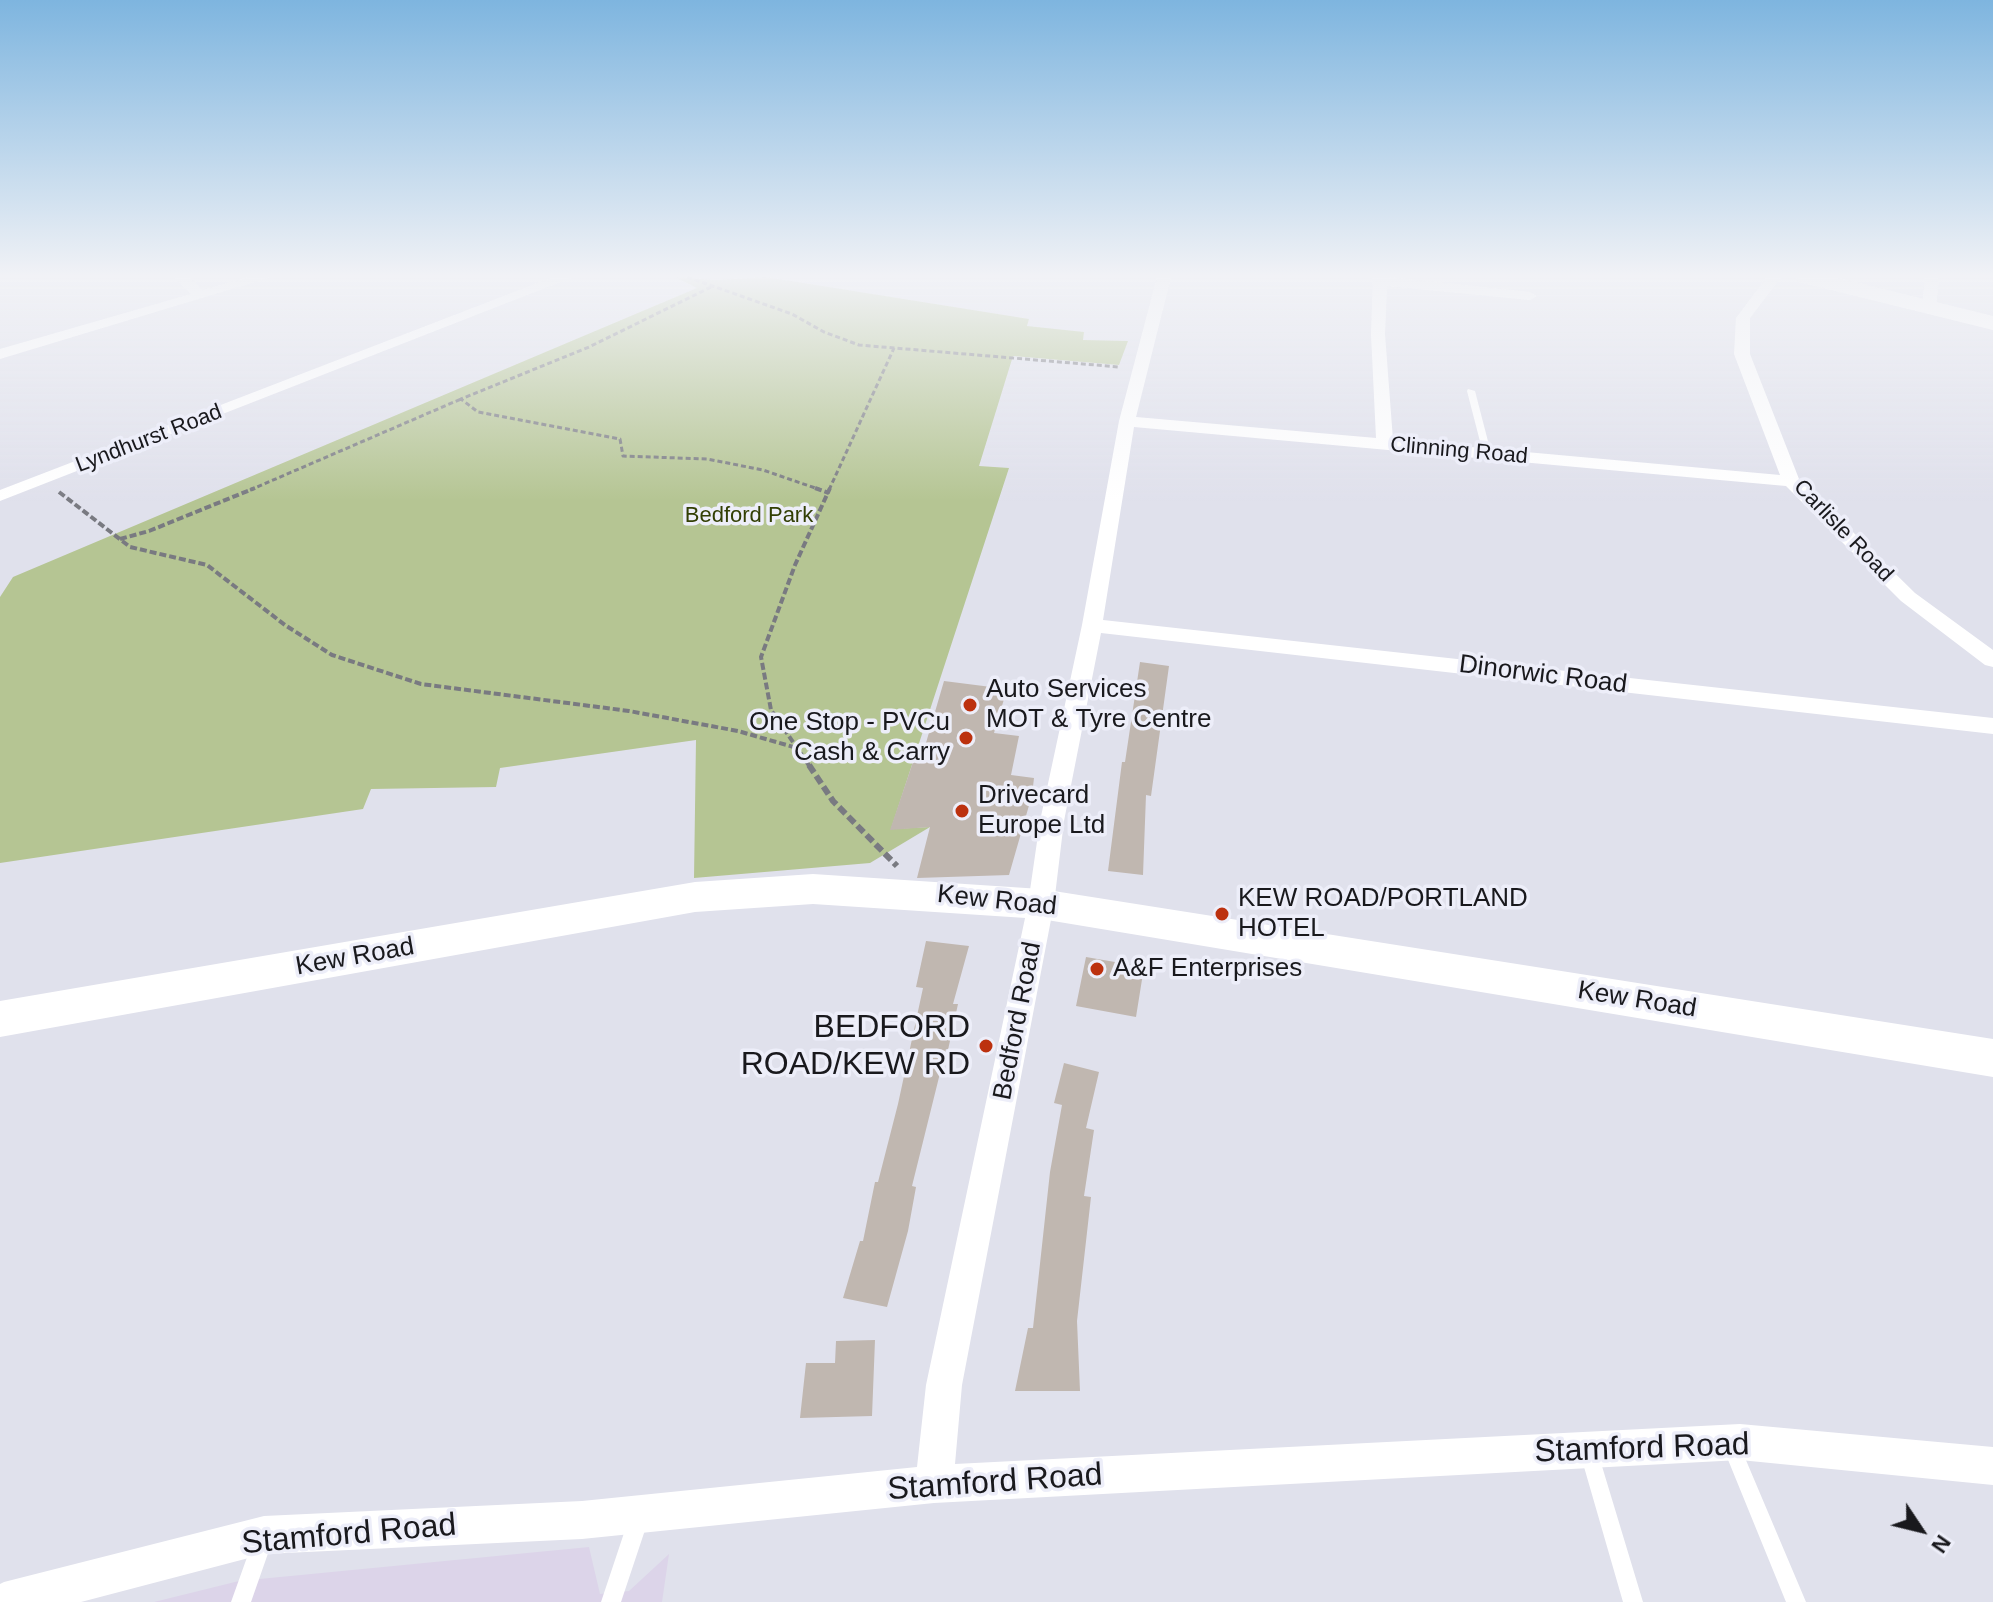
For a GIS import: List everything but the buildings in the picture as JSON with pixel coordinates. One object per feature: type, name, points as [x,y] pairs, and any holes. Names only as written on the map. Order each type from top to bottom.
[{"type":"main road","name":"Kew Road","points":[[0,1019],[695,897],[813,889],[1041,904],[1993,1058]]},
{"type":"street","name":"Lyndhurst Road","points":[[0,496],[374,352]]},
{"type":"street","name":"Bedford Road","points":[[934,1484],[944,1385],[1041,904],[1052,821],[1092,625],[1127,421],[1144,352]]},
{"type":"street","points":[[1379,352],[1385,444]]},
{"type":"street","name":"Carlisle Road","points":[[1742,352],[1791,481],[1908,597],[1993,660]]},
{"type":"street","name":"Clinning Road","points":[[1127,421],[1791,481]]},
{"type":"street","name":"Dinorwic Road","points":[[1092,625],[1993,726]]},
{"type":"street","name":"Stamford Road","points":[[4,1602],[264,1535],[641,1514],[934,1484],[1730,1442],[1993,1466]]},
{"type":"lane","points":[[1471,391],[1487,453]]},
{"type":"lane","points":[[1730,1442],[1796,1602]]},
{"type":"lane","points":[[1588,1450],[1633,1602]]},
{"type":"lane","points":[[611,1602],[641,1514]]},
{"type":"lane","points":[[241,1602],[264,1535]]},
{"type":"path","points":[[120,539],[149,531],[315,464],[577,352]]},
{"type":"path","points":[[892,352],[795,565],[761,657],[771,710],[833,801],[924,894]]},
{"type":"path","points":[[938,352],[1139,369]]},
{"type":"path","points":[[461,399],[478,412],[620,439],[623,456],[707,459],[763,470],[829,493]]},
{"type":"path","points":[[44,480],[130,547],[207,565],[285,625],[332,655],[421,684],[629,711],[738,731],[797,748]]},
{"type":"shaded area","points":[[589,1547],[600,1594],[629,1591],[669,1554],[662,1602],[154,1602],[239,1581]]},
{"type":"green space","name":"Bedford Park","points":[[546,352],[1124,352],[1119,365],[1013,356],[979,466],[1009,468],[891,829],[930,827],[870,863],[694,878],[696,740],[500,768],[496,787],[371,789],[363,809],[0,863],[0,597],[13,577]]},
{"type":"place","name":"Auto Services MOT & Tyre Centre","points":[[970,705]]},
{"type":"place","name":"One Stop - PVCu Cash & Carry","points":[[966,738]]},
{"type":"place","name":"Drivecard Europe Ltd","points":[[962,811]]},
{"type":"place","name":"KEW ROAD/PORTLAND HOTEL","points":[[1222,914]]},
{"type":"place","name":"A&F Enterprises","points":[[1097,969]]},
{"type":"place","name":"BEDFORD ROAD/KEW RD","points":[[986,1046]]}]
